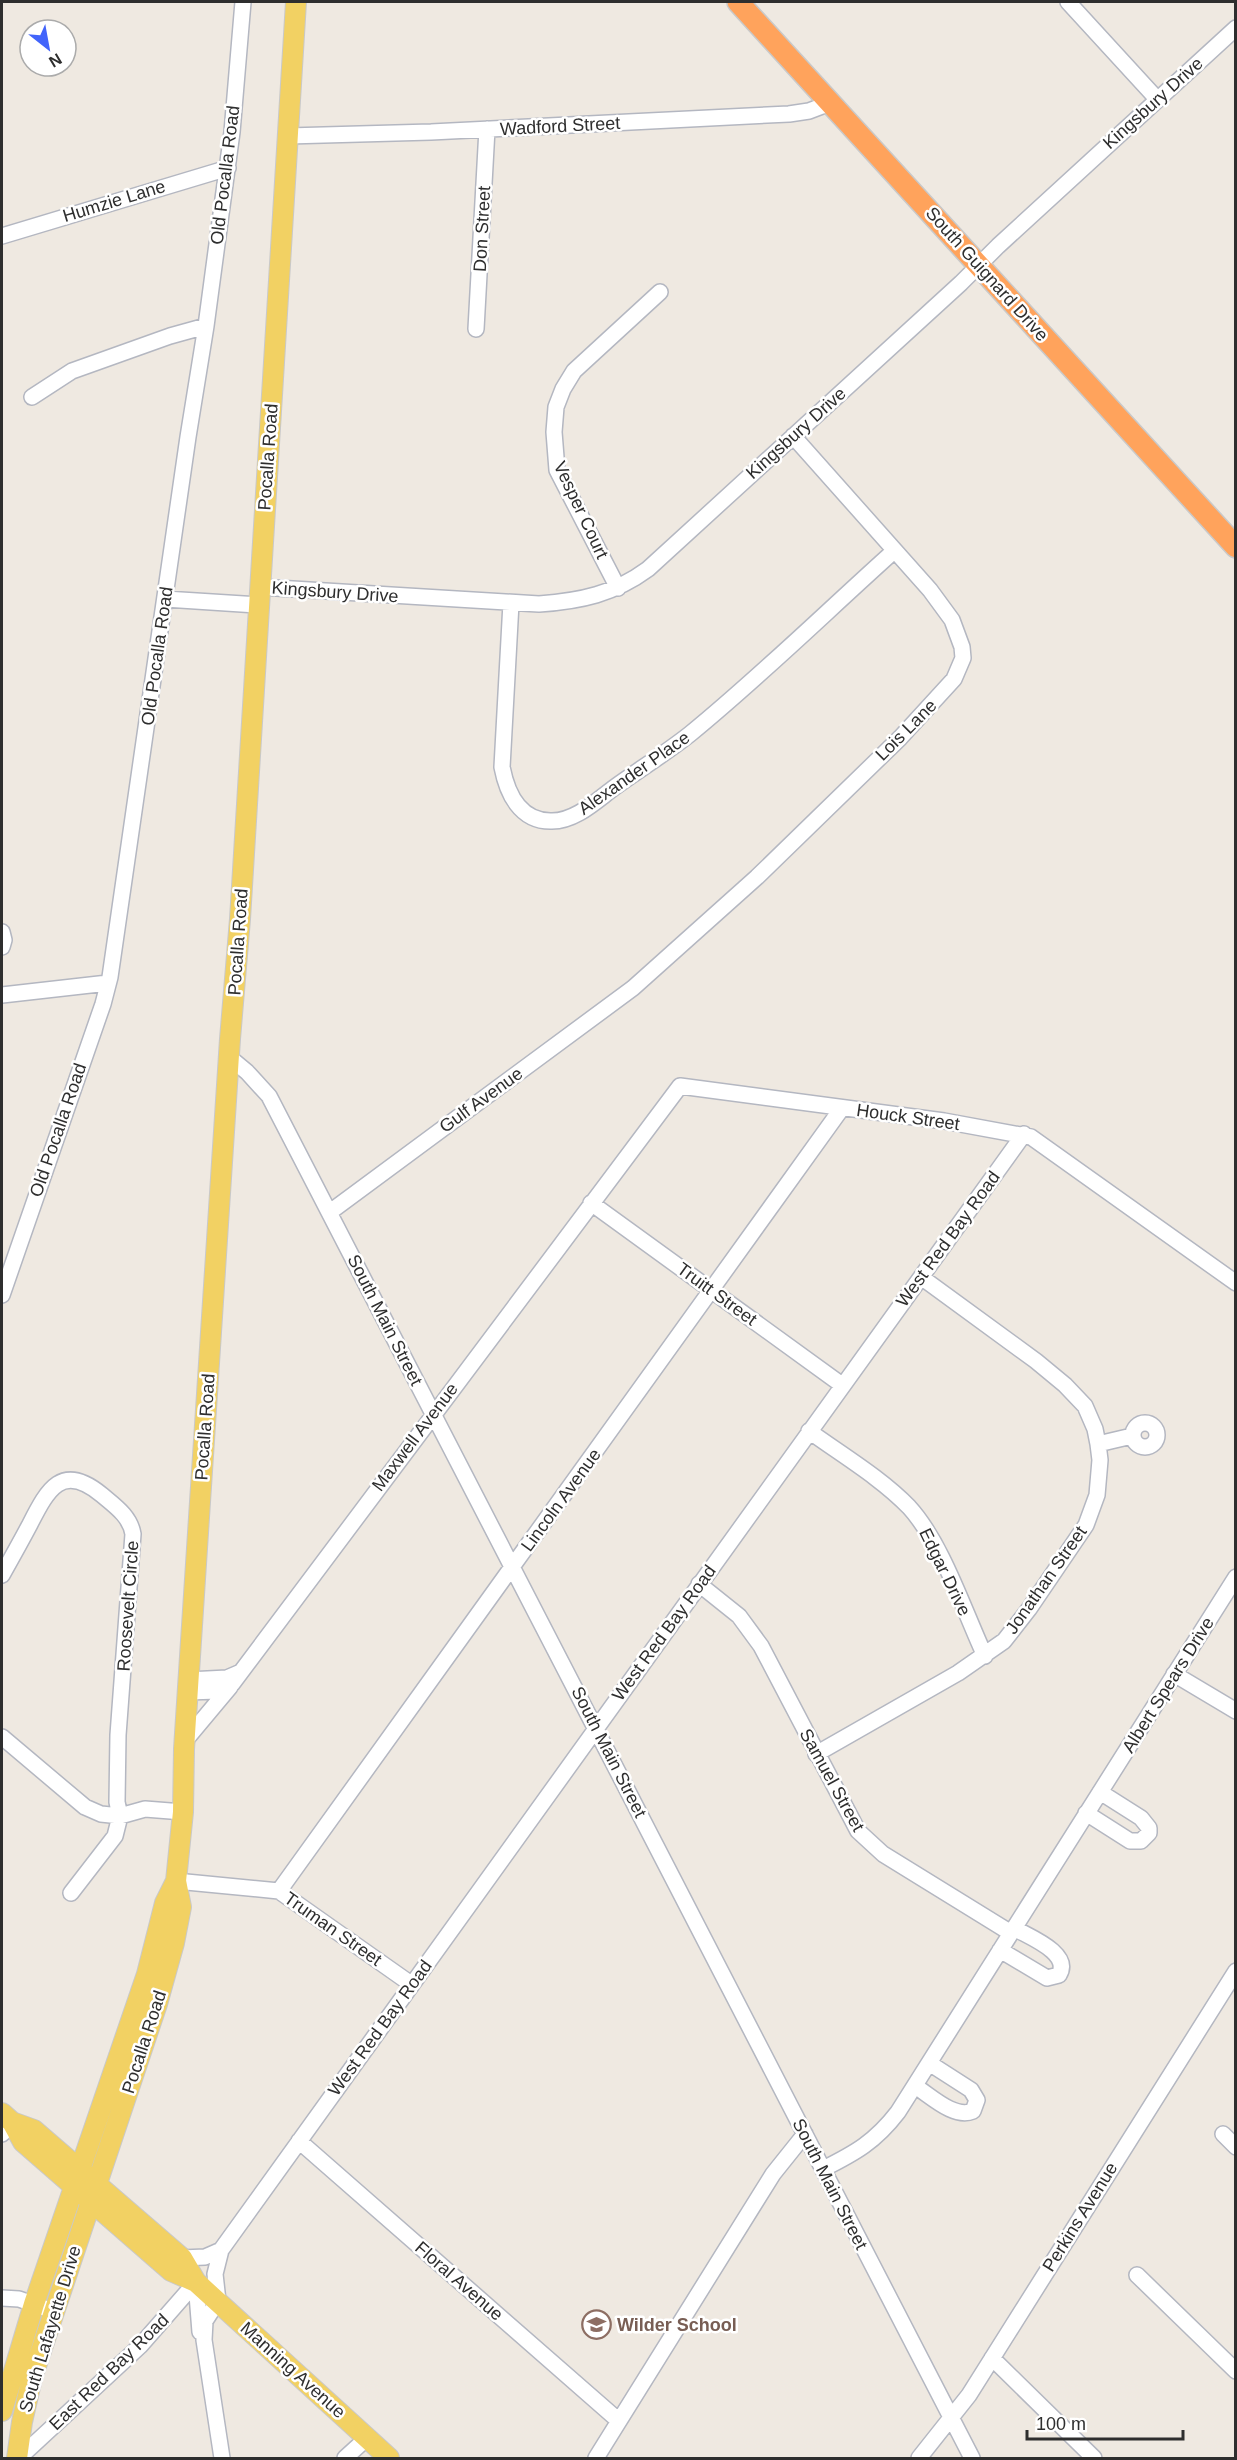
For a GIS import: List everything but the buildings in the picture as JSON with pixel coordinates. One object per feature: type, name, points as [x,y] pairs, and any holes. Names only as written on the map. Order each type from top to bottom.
[{"type":"highway","name":"South Guignard Drive","points":[[738,2],[1236,548]]},
{"type":"main road","name":"Pocalla Road","points":[[93,2192],[165,1977],[181,1907],[177,1881],[183,1812],[184,1742],[241,907],[296,2]]},
{"type":"main road","name":"Pocalla Road","points":[[78,2179],[147,1974],[165,1903],[177,1881]]},
{"type":"main road","name":"Manning Avenue","points":[[5,2123],[34,2130],[78,2179],[93,2192],[182,2258],[196,2282]]},
{"type":"main road","name":"South Lafayette Drive","points":[[2,2411],[34,2304],[78,2179]]},
{"type":"main road","name":"Manning Avenue","points":[[93,2192],[171,2271],[196,2282],[389,2458]]},
{"type":"main road","name":"South Lafayette Drive","points":[[18,2458],[26,2402],[53,2311],[93,2192]]},
{"type":"street","name":"Old Pocalla Road","points":[[2,1295],[103,1004],[108,983],[228,168],[243,2]]},
{"type":"street","points":[[1068,2],[1157,99]]},
{"type":"street","name":"Kingsbury Drive","points":[[165,599],[259,596],[539,604],[582,600],[618,588],[648,569],[1236,28]]},
{"type":"street","name":"Wadford Street","points":[[288,136],[789,114],[809,111],[830,103]]},
{"type":"street","name":"Don Street","points":[[476,329],[487,129]]},
{"type":"street","name":"Humzie Lane","points":[[2,236],[228,168]]},
{"type":"street","name":"Vesper Court","points":[[618,588],[557,470],[554,432],[556,407],[573,371],[660,292]]},
{"type":"street","points":[[32,397],[72,372],[170,336],[206,326]]},
{"type":"street","name":"Lois Lane","points":[[633,988],[757,877],[900,738],[954,679],[963,658],[962,647],[952,620],[930,590],[793,436]]},
{"type":"street","name":"Alexander Place","points":[[511,603],[502,736],[502,767],[505,785],[511,797],[524,812],[538,819],[555,821],[572,816],[593,803],[690,734],[894,551]]},
{"type":"street","points":[[2,932],[4,940],[2,947]]},
{"type":"street","points":[[2,995],[108,983]]},
{"type":"street","name":"Gulf Avenue","points":[[330,1212],[633,988]]},
{"type":"street","name":"South Main Street","points":[[229,1057],[247,1072],[269,1096],[972,2458]]},
{"type":"street","name":"Houck Street","points":[[591,1203],[680,1086],[1024,1134],[1236,1283]]},
{"type":"street","name":"Lincoln Avenue","points":[[279,1891],[842,1108]]},
{"type":"street","name":"West Red Bay Road","points":[[218,2301],[215,2274],[221,2250],[1024,1134]]},
{"type":"street","name":"Truitt Street","points":[[591,1203],[842,1385]]},
{"type":"street","name":"Maxwell Avenue","points":[[184,1742],[236,1678],[591,1203]]},
{"type":"street","name":"Jonathan Street","points":[[816,1754],[985,1656],[1011,1633],[1086,1525],[1099,1484],[1098,1444],[1095,1429],[1085,1406],[1065,1385],[921,1276]]},
{"type":"street","name":"Edgar Drive","points":[[809,1431],[896,1495],[923,1526],[938,1552],[985,1656]]},
{"type":"street","points":[[1098,1444],[1132,1437]]},
{"type":"street","name":"Roosevelt Circle","points":[[2,1575],[45,1494],[60,1482],[67,1480],[85,1483],[121,1511],[132,1526],[118,1736],[117,1802],[120,1816]]},
{"type":"street","name":"Albert Spears Drive","points":[[823,2169],[860,2151],[898,2112],[1236,1577]]},
{"type":"street","name":"Samuel Street","points":[[699,1584],[747,1624],[761,1646],[858,1831],[868,1842],[1012,1931]]},
{"type":"street","points":[[1174,1674],[1236,1711]]},
{"type":"street","points":[[188,1686],[217,1691],[236,1678]]},
{"type":"street","points":[[2,1737],[85,1807],[101,1814],[120,1816],[144,1809],[183,1812]]},
{"type":"street","points":[[1086,1813],[1130,1841],[1141,1841],[1149,1833],[1149,1828],[1142,1818],[1100,1792]]},
{"type":"street","points":[[71,1893],[114,1836],[120,1816]]},
{"type":"street","name":"Truman Street","points":[[177,1881],[279,1891],[411,1984]]},
{"type":"street","points":[[1000,1950],[1047,1978],[1059,1975],[1062,1963],[1057,1955],[1012,1931]]},
{"type":"street","name":"Perkins Avenue","points":[[920,2458],[969,2395],[1236,1971]]},
{"type":"street","points":[[915,2086],[955,2111],[966,2114],[973,2111],[977,2100],[971,2090],[929,2063]]},
{"type":"street","points":[[596,2458],[773,2174],[805,2134]]},
{"type":"street","points":[[1222,2134],[1236,2147]]},
{"type":"street","name":"Floral Avenue","points":[[300,2140],[619,2421]]},
{"type":"street","points":[[182,2258],[205,2257],[221,2250]]},
{"type":"street","points":[[1137,2275],[1236,2371]]},
{"type":"street","points":[[196,2282],[199,2328],[204,2340]]},
{"type":"street","name":"East Red Bay Road","points":[[18,2458],[140,2346],[196,2282]]},
{"type":"street","points":[[2,2298],[19,2299],[53,2311]]},
{"type":"street","points":[[218,2301],[205,2321],[204,2340],[222,2458]]},
{"type":"street","points":[[992,2358],[1094,2458]]},
{"type":"street","points":[[345,2458],[367,2438]]},
{"type":"place","name":"Wilder School","points":[[596,2325]]}]
